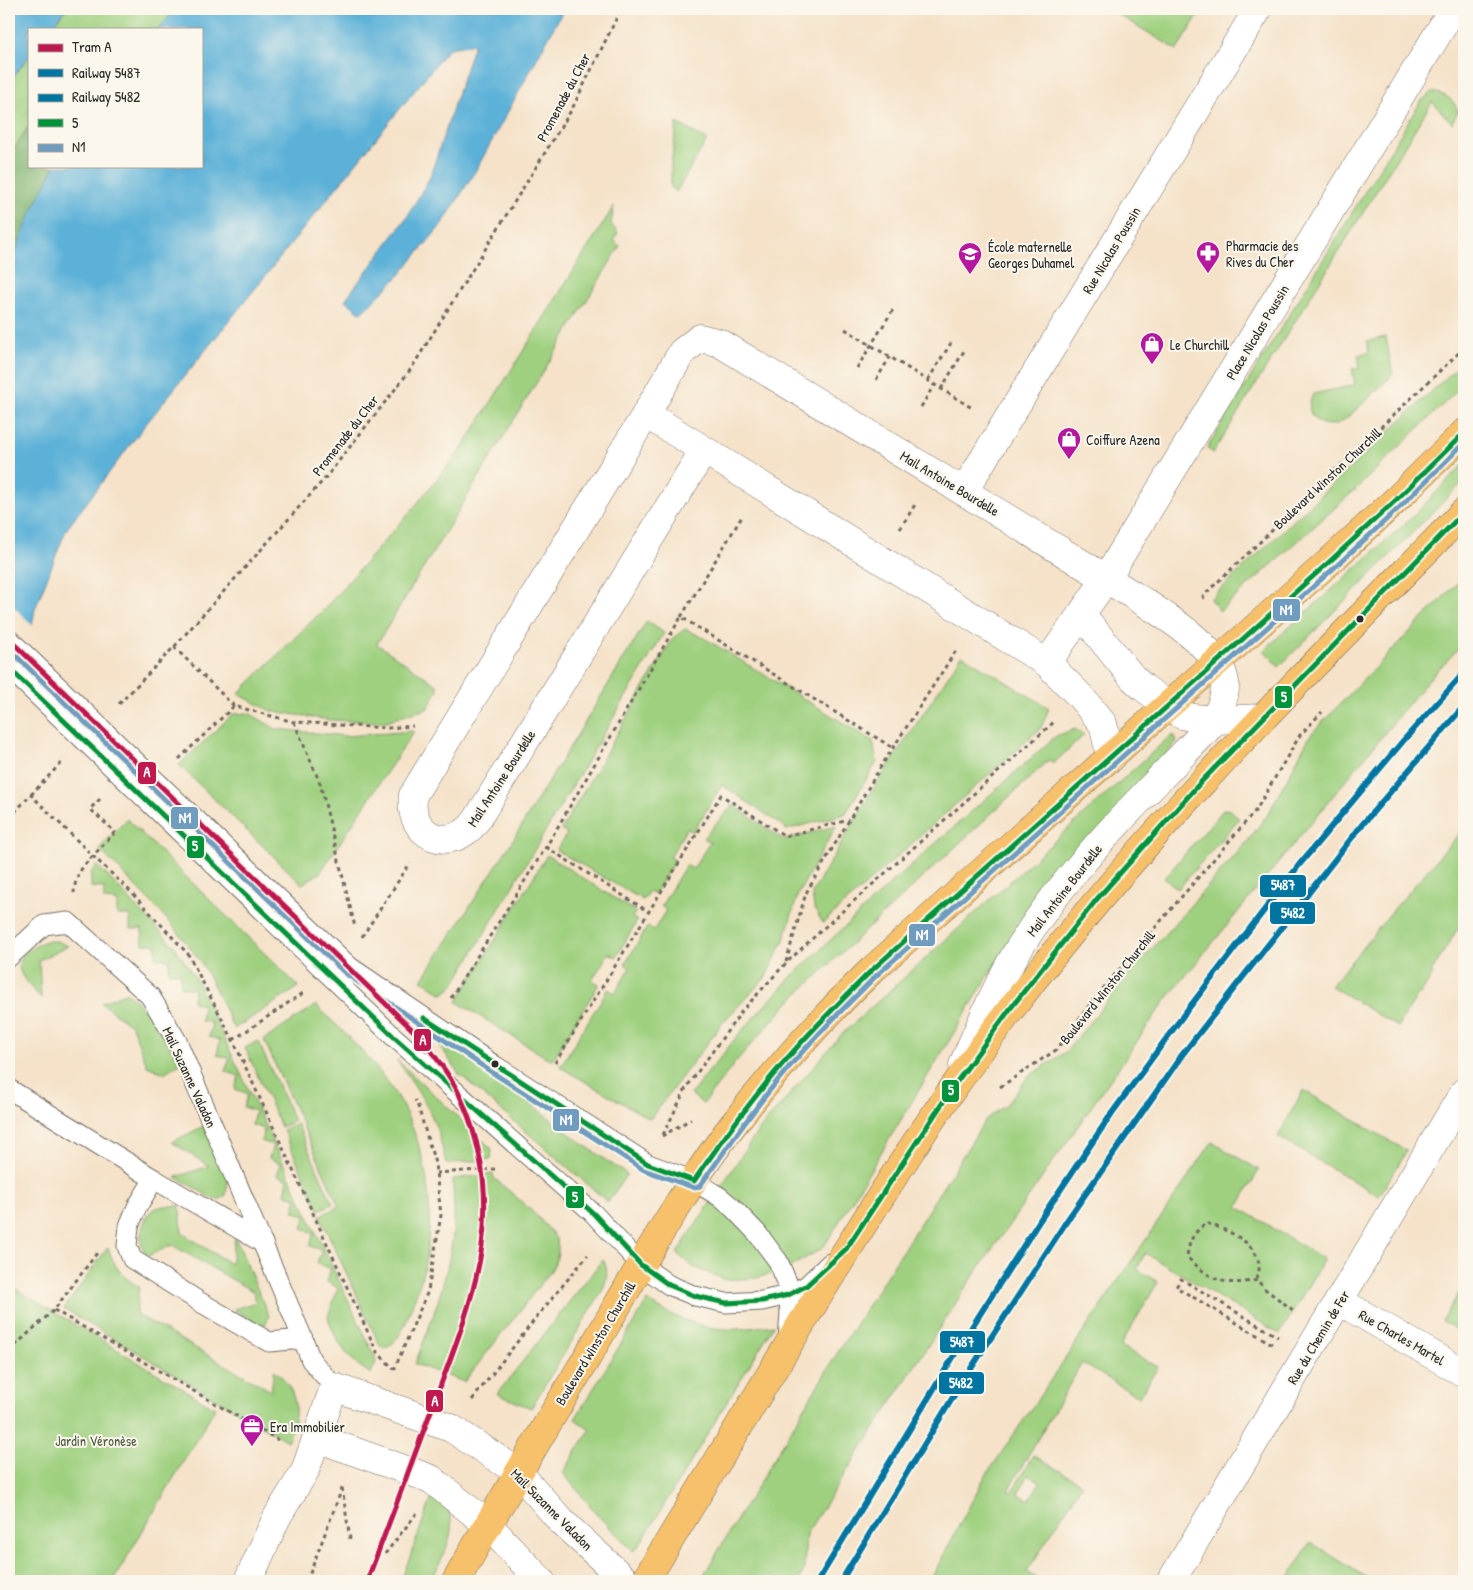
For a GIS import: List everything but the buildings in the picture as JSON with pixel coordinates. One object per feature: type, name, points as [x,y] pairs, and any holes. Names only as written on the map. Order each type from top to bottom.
[{"type":"main road","name":"Boulevard Winston Churchill","points":[[456,1581],[487,1524],[641,1265],[694,1181],[756,1096],[791,1053],[872,970],[1335,557],[1464,433]]},
{"type":"main road","points":[[645,1581],[846,1249],[953,1087],[1010,1009],[1097,899],[1201,782],[1464,512]]},
{"type":"street","name":"Rue Nicolas Poussin","points":[[964,491],[1258,9]]},
{"type":"street","name":"Place Nicolas Poussin","points":[[1047,663],[1106,579],[1454,9]]},
{"type":"street","name":"Mail Antoine Bourdelle","points":[[704,450],[469,830],[460,836],[449,839],[438,838],[428,835],[414,817],[411,806],[413,795],[682,352],[700,338],[720,342],[1106,579],[1186,631],[1218,662],[1225,683],[1219,712],[1210,726],[1114,828],[1063,886],[1023,942],[992,995],[953,1087]]},
{"type":"street","points":[[646,414],[1047,663],[1080,696],[1103,724],[1111,758]]},
{"type":"street","points":[[1082,615],[1133,678],[1182,715],[1214,720],[1262,718]]},
{"type":"street","name":"Rue du Chemin de Fer","points":[[1171,1581],[1464,1092]]},
{"type":"street","name":"Rue Charles Martel","points":[[1339,1301],[1464,1373]]},
{"type":"street","points":[[248,1581],[277,1517],[305,1471],[334,1387]]},
{"type":"street","name":"Mail Suzanne Valadon","points":[[334,1387],[451,1428],[518,1472],[562,1522],[626,1581]]},
{"type":"street","points":[[317,1438],[431,1479],[487,1524],[541,1581]]},
{"type":"lane","points":[[9,639],[350,967],[494,1065],[648,1164],[694,1181],[720,1197],[758,1233],[778,1261],[787,1282],[790,1312],[787,1348]]},
{"type":"lane","points":[[9,668],[393,1036],[593,1214],[641,1265],[669,1285],[695,1296],[726,1303],[762,1301],[788,1296],[806,1286],[846,1249]]},
{"type":"lane","name":"Mail Suzanne Valadon","points":[[9,957],[44,925],[68,922],[150,996],[177,1041],[311,1360],[334,1387]]},
{"type":"lane","points":[[9,1089],[262,1243]]},
{"type":"lane","points":[[154,1179],[137,1207],[129,1226],[127,1246],[132,1259],[200,1302],[269,1342],[303,1339]]},
{"type":"path","name":"Promenade du Cher","points":[[113,710],[174,646],[327,476],[411,369],[572,109],[621,9]]},
{"type":"path","points":[[857,368],[894,308]]},
{"type":"path","points":[[845,329],[979,412]]},
{"type":"path","points":[[928,380],[951,343]]},
{"type":"path","name":"Boulevard Winston Churchill","points":[[1205,605],[1203,596],[1464,348]]},
{"type":"path","points":[[942,389],[964,351]]},
{"type":"path","points":[[876,380],[890,357]]},
{"type":"path","points":[[921,407],[934,384]]},
{"type":"path","points":[[898,533],[917,501]]},
{"type":"path","points":[[449,1001],[546,847],[744,511]]},
{"type":"path","points":[[681,617],[893,748]]},
{"type":"path","points":[[786,963],[806,893],[848,820],[976,619]]},
{"type":"path","points":[[174,646],[234,706],[294,722],[388,728],[459,722]]},
{"type":"path","points":[[178,760],[234,706]]},
{"type":"path","points":[[662,1136],[686,1088],[742,1012],[786,963],[1057,720]]},
{"type":"path","points":[[294,722],[320,783],[358,943],[402,875]]},
{"type":"path","name":"Boulevard Winston Churchill","points":[[996,1089],[1056,1050],[1094,999],[1256,810],[1300,735]]},
{"type":"path","points":[[9,818],[65,759]]},
{"type":"path","points":[[74,901],[76,877],[85,864],[115,832],[90,809],[106,793]]},
{"type":"path","points":[[30,794],[130,891],[188,954],[233,1040],[377,1352],[394,1369]]},
{"type":"path","points":[[556,1063],[721,794],[785,836],[848,820]]},
{"type":"path","points":[[546,847],[649,912]]},
{"type":"path","points":[[233,1040],[310,988]]},
{"type":"path","points":[[394,1378],[394,1369],[428,1291],[441,1215],[436,1173],[417,1103],[411,1096]]},
{"type":"path","points":[[436,1173],[498,1168]]},
{"type":"path","points":[[1258,1280],[1235,1283],[1218,1281],[1201,1270],[1187,1257],[1189,1244],[1199,1228],[1206,1223],[1240,1238],[1253,1250],[1259,1264],[1258,1280],[1265,1289],[1298,1314]]},
{"type":"path","points":[[9,1351],[54,1310],[102,1247]]},
{"type":"path","points":[[472,1401],[539,1314],[587,1257],[582,1248]]},
{"type":"path","points":[[1268,1342],[1176,1287],[1181,1279],[1284,1341]]},
{"type":"path","points":[[54,1310],[281,1442]]},
{"type":"path","points":[[307,1581],[342,1487],[348,1482]]},
{"type":"path","points":[[342,1487],[350,1539]]},
{"type":"path","points":[[385,1554],[419,1509]]},
{"type":"path","points":[[410,1512],[416,1515]]},
{"type":"green space","points":[[66,9],[176,9],[159,28],[51,28]]},
{"type":"green space","points":[[1109,9],[1202,9],[1177,50]]},
{"type":"green space","points":[[28,57],[28,128],[9,156],[9,82]]},
{"type":"green space","points":[[1432,92],[1445,96],[1454,103],[1458,111],[1452,123],[1432,102],[1213,453],[1207,448],[1421,101]]},
{"type":"green space","points":[[677,123],[707,140],[676,192],[671,187],[671,164]]},
{"type":"green space","points":[[28,128],[28,168],[54,168],[32,211],[9,268],[9,156]]},
{"type":"green space","points":[[614,206],[611,224],[618,233],[613,240],[620,246],[377,644],[437,685],[438,690],[427,709],[383,722],[330,720],[271,711],[238,694],[326,607],[410,512],[463,447]]},
{"type":"green space","points":[[1386,337],[1393,375],[1342,421],[1337,424],[1328,425],[1317,421],[1312,416],[1310,410],[1313,394],[1355,385],[1352,369],[1360,368],[1358,355],[1369,352],[1367,341]]},
{"type":"green space","points":[[1464,361],[1464,380],[1459,389],[1356,489],[1220,611],[1210,599]]},
{"type":"green space","points":[[1464,464],[1464,481],[1279,667],[1264,650],[1409,520]]},
{"type":"green space","points":[[1464,576],[1464,643],[1429,679],[1165,1001],[968,1284],[806,1534],[804,1570],[798,1581],[700,1581],[835,1357],[986,1119],[1006,1105],[1028,1077],[1067,1051],[1125,979],[1247,842],[1268,814],[1311,734]]},
{"type":"green space","points":[[647,621],[664,633],[453,986],[443,994],[422,980],[511,843]]},
{"type":"green space","points":[[685,629],[704,638],[873,741],[877,762],[845,814],[786,830],[785,827],[722,785],[693,832],[687,828],[670,857],[675,860],[655,894],[649,891],[643,900],[556,850],[567,834],[561,830],[673,638]]},
{"type":"green space","points":[[962,655],[1049,708],[1041,728],[823,923],[814,908],[812,893],[872,791]]},
{"type":"green space","points":[[249,713],[276,729],[346,736],[414,731],[320,873],[302,884],[179,765],[233,714]]},
{"type":"green space","points":[[1075,729],[1084,735],[1054,763],[1049,760],[792,999],[738,1059],[703,1104],[691,1094],[738,1035],[791,977],[899,876],[1056,736]]},
{"type":"green space","points":[[1174,735],[1177,741],[1006,947],[823,1248],[783,1271],[756,1278],[726,1280],[691,1266],[677,1253],[758,1131],[841,1035],[1168,738]]},
{"type":"green space","points":[[733,805],[784,840],[836,826],[798,894],[784,940],[766,977],[724,1021],[650,1119],[560,1067],[608,989],[615,993],[630,968],[625,964],[648,926],[654,930],[666,910],[661,906],[686,865],[693,869],[710,842],[703,838]]},
{"type":"green space","points":[[1224,809],[1231,810],[1239,819],[1178,889],[1164,878]]},
{"type":"green space","points":[[127,819],[299,987],[234,1029],[209,976],[188,945],[152,903],[99,849]]},
{"type":"green space","points":[[1464,828],[1464,918],[1431,973],[1433,974],[1398,1027],[1331,986]]},
{"type":"green space","points":[[547,855],[636,912],[632,917],[637,921],[616,957],[609,953],[592,980],[599,984],[552,1061],[457,1002]]},
{"type":"green space","points":[[97,865],[175,947],[196,979],[375,1357],[376,1362],[371,1374],[355,1363],[335,1335],[328,1317],[338,1288],[326,1281],[331,1269],[317,1263],[322,1250],[310,1246],[314,1233],[302,1228],[306,1216],[293,1211],[297,1199],[285,1194],[288,1180],[277,1175],[281,1164],[269,1158],[273,1145],[261,1141],[264,1129],[252,1125],[255,1111],[243,1107],[248,1094],[235,1089],[239,1076],[225,1071],[230,1058],[217,1055],[220,1040],[209,1037],[212,1023],[201,1021],[203,1005],[193,1002],[194,989],[181,987],[181,973],[169,972],[169,959],[156,958],[156,944],[143,944],[142,929],[130,929],[130,915],[117,915],[117,901],[104,900],[104,888],[91,887],[91,873]]},
{"type":"green space","points":[[45,941],[57,941],[68,946],[39,960],[41,998],[28,984],[20,972],[19,966],[24,954]]},
{"type":"green space","points":[[127,992],[148,1013],[180,1063],[164,1073],[147,1066],[132,1026],[101,1003]]},
{"type":"green space","points":[[316,1005],[366,1055],[384,1077],[406,1112],[424,1164],[428,1192],[428,1247],[422,1274],[403,1329],[395,1341],[383,1349],[320,1216],[339,1206],[264,1040]]},
{"type":"green space","points":[[433,1035],[483,1067],[602,1158],[627,1174],[608,1202],[459,1074]]},
{"type":"green space","points":[[258,1041],[294,1121],[281,1127],[245,1048]]},
{"type":"green space","points":[[396,1059],[492,1149],[491,1159],[446,1164],[438,1133],[428,1108]]},
{"type":"green space","points":[[1303,1090],[1407,1151],[1379,1196],[1278,1137]]},
{"type":"green space","points":[[297,1124],[333,1204],[319,1210],[283,1130]]},
{"type":"green space","points":[[204,1126],[228,1178],[226,1195],[221,1199],[213,1199],[176,1177],[209,1166],[172,1142]]},
{"type":"green space","points":[[1212,1142],[1259,1170],[1238,1207],[1324,1259],[1280,1334],[1145,1253],[1137,1269],[1158,1282],[1120,1346],[1158,1367],[1139,1397],[1082,1363],[1008,1490],[1012,1492],[1033,1455],[1082,1484],[1027,1572],[1038,1581],[930,1581],[983,1480]],"holes":[[[1029,1475],[1040,1482],[1029,1500],[1018,1493]]]},
{"type":"green space","points":[[493,1174],[494,1178],[529,1209],[554,1235],[558,1246],[558,1254],[550,1272],[464,1382],[415,1364],[438,1300],[451,1251],[454,1227],[453,1179]]},
{"type":"green space","points":[[162,1206],[180,1206],[182,1233],[231,1264],[235,1237],[269,1316],[265,1325],[255,1322],[234,1309],[256,1302],[254,1292],[172,1245],[148,1256],[141,1241],[142,1229],[147,1217],[155,1209]]},
{"type":"green space","points":[[108,1247],[119,1270],[139,1287],[136,1314],[271,1391],[274,1370],[282,1378],[293,1394],[295,1403],[294,1421],[287,1441],[64,1309]]},
{"type":"green space","points":[[603,1259],[607,1275],[602,1291],[531,1408],[497,1394]]},
{"type":"green space","name":"Jardin Véronèse","points":[[9,1285],[215,1408],[113,1581],[9,1581]]},
{"type":"green space","points":[[1464,1285],[1464,1334],[1442,1321]]},
{"type":"green space","points":[[647,1301],[684,1320],[713,1328],[736,1329],[774,1325],[639,1546],[633,1551],[602,1520],[563,1473],[590,1430],[575,1419]]},
{"type":"green space","points":[[432,1497],[442,1503],[448,1511],[451,1520],[451,1531],[444,1553],[431,1581],[401,1581]]},
{"type":"green space","points":[[1310,1542],[1372,1581],[1287,1581]]},
{"type":"water","points":[[9,9],[66,9],[51,28],[28,28],[28,57],[9,82]]},
{"type":"water","points":[[176,9],[564,9],[476,170],[443,223],[399,276],[361,313],[345,300],[407,217],[430,177],[474,44],[449,48],[142,429],[66,530],[35,609],[19,699],[9,711],[9,268],[32,211],[54,168],[202,168],[202,28],[159,28]]},
{"type":"pier","points":[[9,602],[34,627],[21,700],[9,713]]},
{"type":"tram line","name":"A","points":[[9,639],[422,1039],[450,1078],[463,1103],[477,1143],[484,1180],[485,1217],[481,1253],[462,1325],[367,1581]]},
{"type":"rail line","name":"5487","points":[[818,1581],[961,1344],[1040,1220],[1112,1113],[1185,1013],[1299,865],[1403,741],[1464,673]]},
{"type":"rail line","name":"5482","points":[[841,1581],[961,1384],[1068,1219],[1182,1055],[1361,826],[1464,706]]},
{"type":"transit line","name":"5","points":[[424,1018],[648,1164],[694,1181],[741,1116],[779,1068],[821,1021],[872,970],[1328,563],[1464,433]]},
{"type":"transit line","name":"N1","points":[[9,649],[345,973],[490,1071],[644,1170],[695,1188],[700,1186],[747,1120],[784,1073],[826,1026],[877,975],[1333,569],[1401,506],[1464,443]]},
{"type":"transit line","name":"5","points":[[9,668],[393,1036],[593,1213],[641,1265],[669,1285],[695,1296],[726,1303],[762,1301],[788,1295],[806,1286],[846,1249],[953,1087],[1010,1009],[1097,899],[1201,782],[1464,512]]},
{"type":"place","name":"Pharmacie des Rives du Cher","points":[[1208,274]]},
{"type":"place","name":"École maternelle Georges Duhamel","points":[[970,275]]},
{"type":"place","name":"Le Churchill","points":[[1152,365]]},
{"type":"place","name":"Coiffure Azena","points":[[1069,460]]},
{"type":"place","name":"Era Immobilier","points":[[252,1447]]}]
